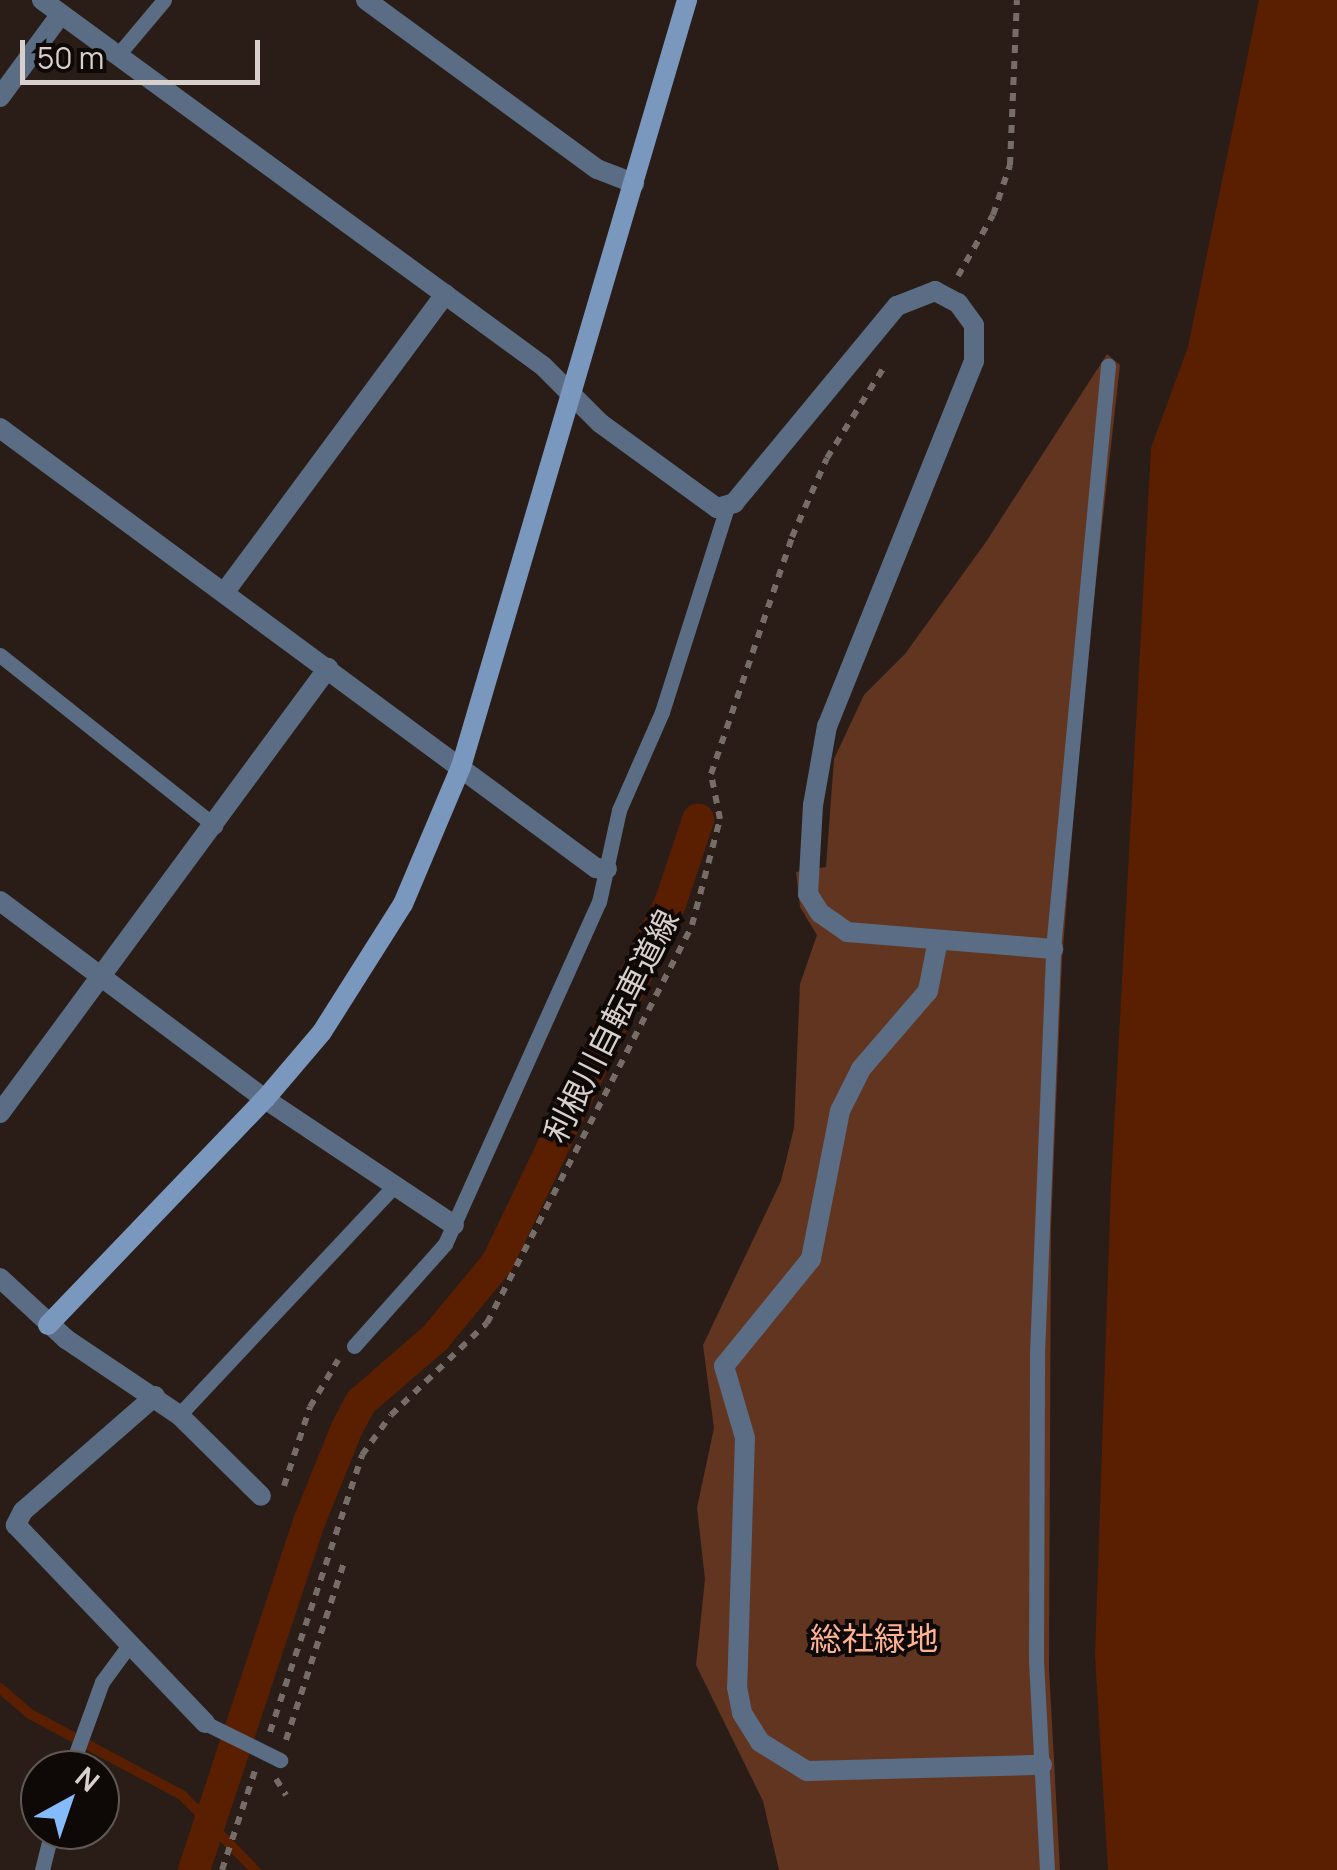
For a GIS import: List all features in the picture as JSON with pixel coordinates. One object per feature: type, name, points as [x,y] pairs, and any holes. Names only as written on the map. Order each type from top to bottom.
[{"type":"street","points":[[42,0],[445,294],[573,393],[600,422],[726,510],[896,306],[935,292],[968,314],[977,339],[974,361],[827,726],[808,852],[808,894],[829,922],[856,934],[1053,949]]},
{"type":"street","points":[[366,0],[596,169],[634,183]]},
{"type":"street","points":[[48,1324],[266,1099],[362,975],[411,886],[461,767],[634,183],[681,1]]},
{"type":"street","points":[[0,97],[61,14]]},
{"type":"street","points":[[224,593],[445,294]]},
{"type":"street","points":[[0,428],[596,868],[607,869]]},
{"type":"street","points":[[0,1112],[328,668]]},
{"type":"street","points":[[0,901],[266,1099],[454,1224]]},
{"type":"street","points":[[938,940],[928,991],[861,1069],[840,1111],[812,1259],[724,1366],[745,1438],[738,1687],[742,1713],[760,1742],[808,1771],[1042,1765]]},
{"type":"street","points":[[0,1278],[48,1324],[179,1414],[262,1496]]},
{"type":"street","points":[[155,1396],[22,1511],[16,1525],[127,1648],[214,1729]]},
{"type":"lane","points":[[117,56],[164,0]]},
{"type":"lane","points":[[1047,1870],[1042,1765],[1038,1353],[1053,949],[1108,366]]},
{"type":"lane","points":[[354,1346],[422,1276],[454,1224],[599,902],[620,810],[662,712],[726,510]]},
{"type":"lane","points":[[0,655],[215,826]]},
{"type":"lane","points":[[179,1414],[396,1184]]},
{"type":"lane","points":[[77,1750],[102,1682],[127,1648]]},
{"type":"lane","points":[[214,1729],[280,1760]]},
{"type":"path","points":[[956,280],[993,215],[1010,165],[1016,0]]},
{"type":"path","name":"利根川自転車道線","points":[[269,1736],[362,1455],[391,1414],[487,1323],[692,925],[720,820],[712,774],[792,537],[844,427],[888,362]]},
{"type":"path","points":[[262,1496],[272,1502],[284,1492],[310,1407],[354,1346]]},
{"type":"path","points":[[286,1794],[273,1774],[344,1562]]},
{"type":"path","points":[[222,1870],[256,1769]]},
{"type":"green space","name":"総社緑地","points":[[1107,354],[1120,365],[1083,697],[1062,960],[1051,1228],[1049,1669],[1060,1870],[779,1870],[763,1801],[696,1665],[705,1579],[697,1508],[714,1428],[703,1345],[781,1181],[794,1128],[800,984],[817,935],[800,907],[796,872],[826,867],[834,759],[864,695],[905,654],[986,542]]},
{"type":"shaded area","points":[[1259,0],[1337,0],[1337,1870],[1108,1870],[1095,1656],[1111,1184],[1151,448],[1188,347]]},
{"type":"waterway","points":[[194,1870],[309,1522],[347,1428],[361,1402],[435,1338],[497,1263],[670,904],[698,820]]},
{"type":"waterway","points":[[0,1688],[30,1714],[182,1795],[255,1870]]}]
